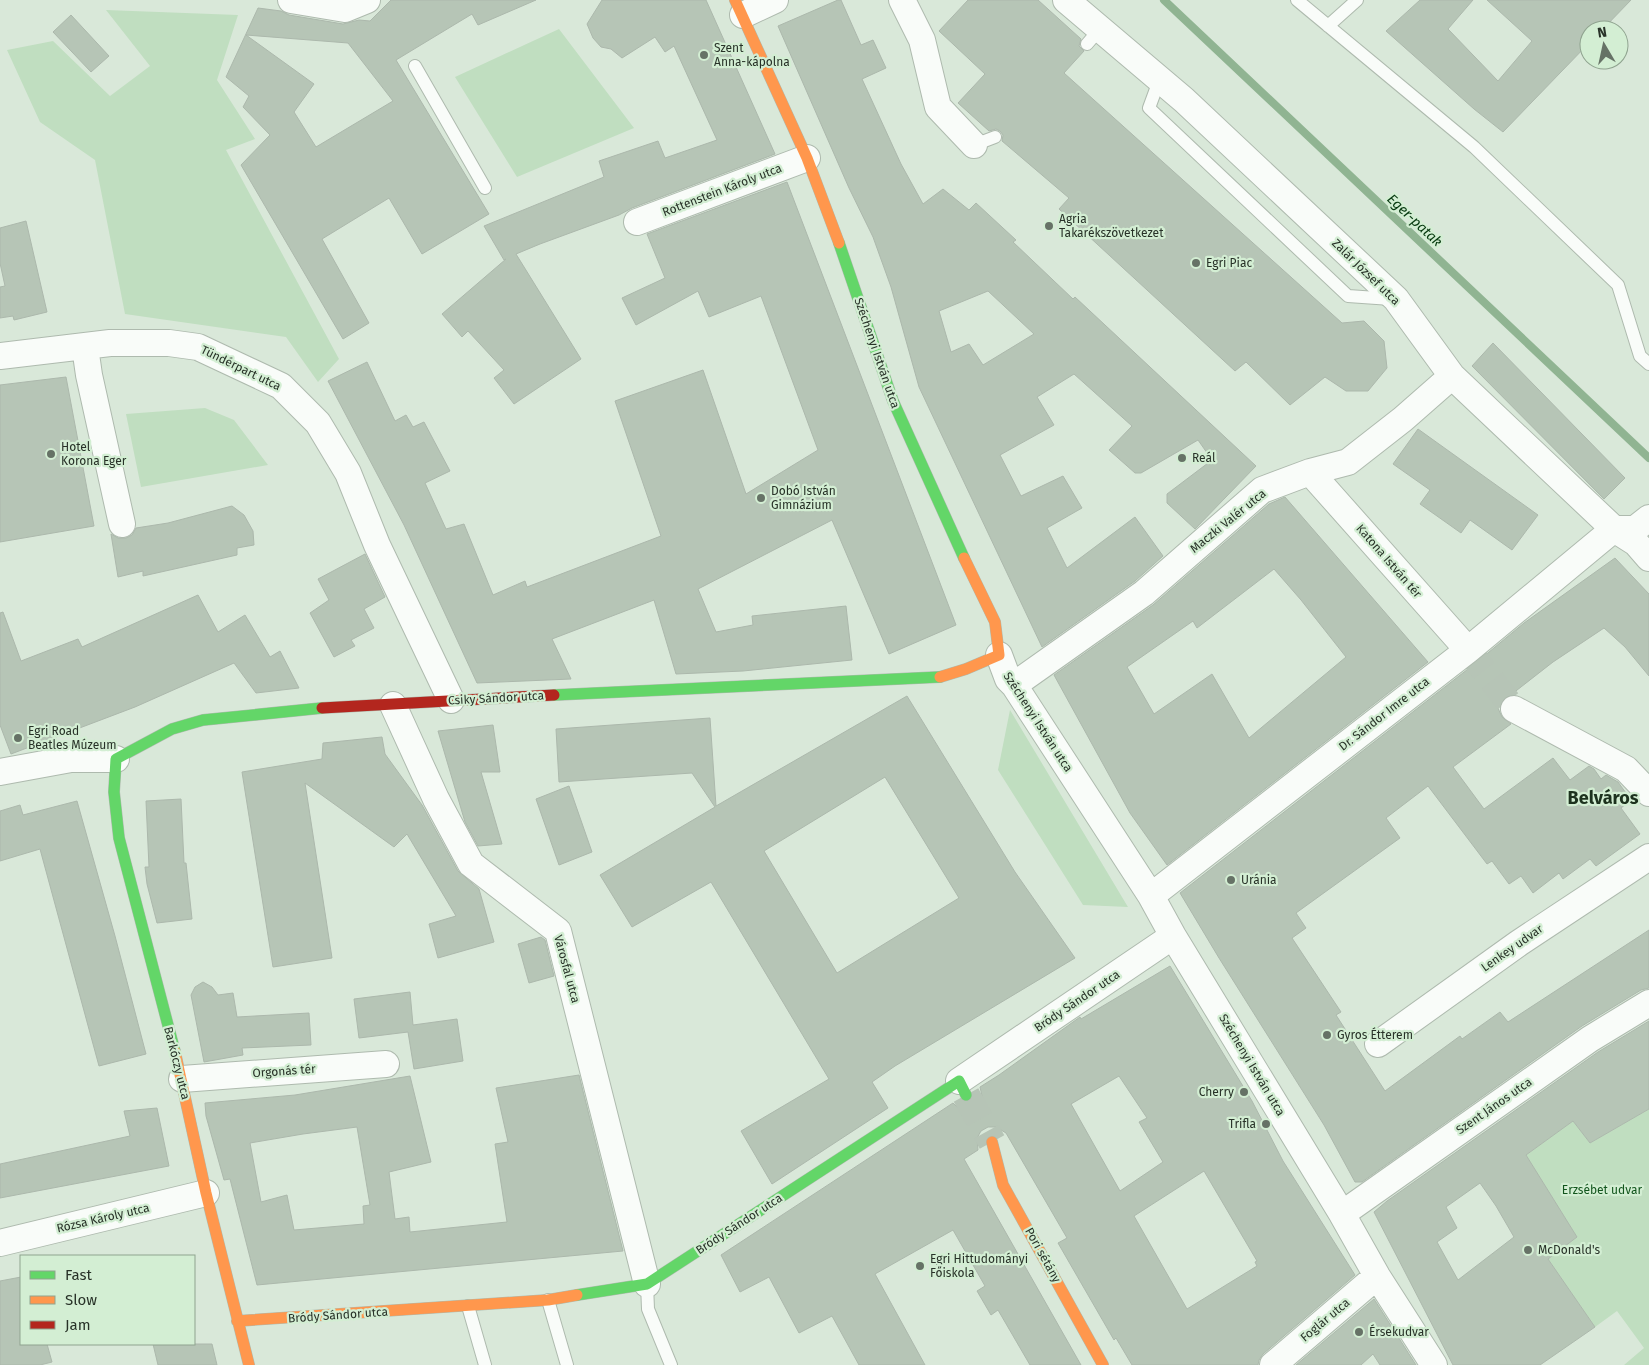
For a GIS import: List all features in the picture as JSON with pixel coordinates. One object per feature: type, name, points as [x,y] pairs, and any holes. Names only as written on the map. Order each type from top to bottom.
[{"type":"street","points":[[292,0],[345,9],[367,0]]},
{"type":"street","points":[[739,8],[775,0]]},
{"type":"street","points":[[902,0],[922,40],[938,107],[985,141]]},
{"type":"street","name":"Zalár József utca","points":[[1066,0],[1094,37],[1160,78],[1396,299],[1452,376],[1614,529],[1636,544],[1649,558]]},
{"type":"street","name":"Széchenyi István utca","points":[[739,8],[807,158],[841,243],[893,401],[942,512],[995,622],[999,655],[1008,679],[1014,685],[1151,896],[1173,936],[1342,1214],[1377,1276],[1434,1365]]},
{"type":"street","name":"Rottenstein Károly utca","points":[[637,222],[807,158]]},
{"type":"street","name":"Tündérpart utca","points":[[0,356],[110,343],[169,343],[198,347],[281,386],[318,423],[348,473],[377,545],[451,700]]},
{"type":"street","points":[[85,347],[89,374],[122,524]]},
{"type":"street","name":"Maczki Valér utca","points":[[1014,685],[1144,593],[1262,490],[1310,472],[1348,462],[1416,408],[1452,376]]},
{"type":"street","name":"Katona István tér","points":[[1310,472],[1468,650]]},
{"type":"street","points":[[1614,529],[1635,529],[1649,518]]},
{"type":"street","name":"Dr. Sándor Imre utca","points":[[1151,896],[1468,650],[1614,529]]},
{"type":"street","name":"Csiky Sándor utca","points":[[0,772],[71,759],[116,759],[172,728],[203,720],[302,709],[451,700],[935,678],[966,669],[999,655]]},
{"type":"street","name":"Városfal utca","points":[[393,705],[436,800],[471,864],[558,931],[647,1284]]},
{"type":"street","points":[[1514,709],[1626,769],[1649,793]]},
{"type":"street","name":"Barkóczy utca","points":[[116,759],[114,792],[119,838],[182,1079],[206,1194],[249,1365]]},
{"type":"street","name":"Lenkey udvar","points":[[1378,1044],[1519,943],[1649,857]]},
{"type":"street","name":"Bródy Sándor utca","points":[[237,1321],[548,1300],[647,1284],[963,1088],[1173,936]]},
{"type":"street","name":"Szent János utca","points":[[1342,1214],[1590,1039],[1649,1003]]},
{"type":"street","name":"Orgonás tér","points":[[182,1079],[386,1064]]},
{"type":"street","name":"Pori sétány","points":[[992,1142],[1003,1185],[1102,1365]]},
{"type":"street","name":"Rózsa Károly utca","points":[[0,1243],[206,1194]]},
{"type":"street","name":"Foglár utca","points":[[1273,1365],[1377,1276]]},
{"type":"lane","points":[[1297,0],[1474,147],[1618,286],[1640,356],[1649,364]]},
{"type":"lane","points":[[1328,26],[1357,0]]},
{"type":"lane","points":[[415,66],[484,188]]},
{"type":"lane","points":[[1160,78],[1150,108],[1348,296],[1396,299]]},
{"type":"lane","points":[[647,1284],[648,1309],[671,1365]]},
{"type":"lane","points":[[548,1300],[567,1365]]},
{"type":"lane","points":[[468,1306],[485,1365]]},
{"type":"green space","points":[[106,10],[238,15],[217,80],[255,139],[226,150],[339,359],[318,382],[286,337],[125,314],[95,160],[40,122],[7,50],[53,41],[110,96],[150,66]]},
{"type":"green space","points":[[559,29],[634,128],[517,177],[455,77]]},
{"type":"green space","points":[[205,408],[234,420],[268,465],[141,487],[126,414]]},
{"type":"green space","points":[[1010,710],[1128,907],[1083,905],[998,770]]},
{"type":"green space","name":"Erzsébet udvar","points":[[1649,1109],[1649,1365],[1624,1365],[1644,1348],[1617,1311],[1595,1327],[1548,1259],[1577,1237],[1526,1155],[1573,1121],[1590,1143]]},
{"type":"building","points":[[391,0],[536,0],[478,25],[472,14],[396,60],[489,214],[422,254],[389,198],[322,239],[369,323],[343,339],[241,165],[270,135],[243,107],[249,96],[226,77],[258,8],[343,24],[359,20],[370,21]],"holes":[[[246,35],[348,43],[393,101],[316,147],[294,112],[314,84]]]},
{"type":"building","points":[[602,0],[706,0],[775,154],[516,254],[581,359],[514,404],[494,378],[504,370],[468,331],[462,337],[442,314],[506,259],[504,260],[484,226],[604,177],[599,161],[658,141],[665,158],[717,140],[674,46],[665,52],[655,37],[622,58],[611,49],[601,47],[593,38],[587,24]]},
{"type":"building","points":[[841,0],[861,45],[873,40],[886,68],[862,79],[901,164],[923,204],[943,189],[969,210],[976,203],[1016,240],[1013,242],[1073,299],[1075,297],[1256,466],[1195,529],[1167,503],[1167,494],[1212,460],[1198,440],[1141,473],[1135,473],[1109,450],[1132,426],[1074,374],[1037,397],[1054,425],[1000,455],[1021,496],[1063,476],[1082,508],[1047,528],[1067,568],[1135,517],[1163,556],[1135,581],[1042,647],[919,387],[891,287],[873,237],[849,188],[778,26]],"holes":[[[988,291],[1034,334],[983,365],[969,344],[951,352],[939,311]]]},
{"type":"building","name":"Egri Piac","points":[[968,0],[1038,0],[1081,39],[1079,46],[1084,51],[1064,73],[1342,323],[1364,321],[1384,341],[1387,368],[1368,391],[1346,391],[1325,377],[1290,405],[1246,362],[1235,371],[1059,209],[1069,198],[1002,141],[1003,135],[1000,131],[996,129],[989,131],[958,103],[985,74],[939,31]]},
{"type":"building","points":[[1420,0],[1473,0],[1448,29],[1498,81],[1532,41],[1487,0],[1631,0],[1612,20],[1579,20],[1579,53],[1503,132],[1474,109],[1386,31]]},
{"type":"building","points":[[71,15],[109,56],[91,72],[53,32]]},
{"type":"building","points":[[787,182],[956,625],[889,654],[832,520],[698,589],[716,632],[753,625],[752,616],[846,606],[852,660],[743,671],[676,674],[654,600],[552,639],[571,679],[477,683],[404,525],[328,381],[367,362],[395,421],[406,415],[413,427],[424,422],[450,471],[425,483],[446,529],[464,524],[493,595],[525,581],[527,587],[661,536],[615,401],[703,370],[746,494],[818,450],[761,296],[709,317],[698,291],[636,325],[622,298],[665,278],[647,234]]},
{"type":"building","points":[[26,221],[47,312],[14,320],[13,316],[0,318],[0,287],[5,286],[0,263],[0,228]]},
{"type":"building","points":[[1493,343],[1625,478],[1604,499],[1472,366]]},
{"type":"building","name":"Hotel Korona Eger","points":[[66,377],[94,526],[0,542],[0,385]]},
{"type":"building","points":[[1418,429],[1538,515],[1512,550],[1470,520],[1461,533],[1420,504],[1430,490],[1393,464]]},
{"type":"building","points":[[1285,497],[1428,662],[1167,865],[1130,813],[1054,675],[1153,605],[1269,504]],"holes":[[[1274,569],[1346,657],[1249,738],[1212,674],[1154,714],[1127,667],[1193,621],[1197,628]]]},
{"type":"building","points":[[232,506],[244,515],[253,531],[254,545],[237,548],[237,555],[143,576],[143,571],[118,577],[111,534],[118,538],[126,538],[132,535],[136,528],[168,523]]},
{"type":"building","points":[[365,554],[385,597],[364,609],[374,628],[351,640],[355,646],[334,657],[310,613],[329,600],[318,579]]},
{"type":"building","points":[[1615,558],[1649,594],[1649,676],[1625,647],[1604,628],[1553,662],[1506,697],[1497,706],[1502,717],[1511,724],[1453,767],[1484,809],[1553,758],[1570,780],[1589,766],[1594,769],[1601,779],[1606,775],[1618,782],[1631,800],[1621,808],[1640,834],[1596,866],[1590,859],[1563,879],[1559,873],[1533,893],[1521,876],[1509,884],[1492,861],[1487,864],[1428,786],[1386,818],[1400,838],[1296,913],[1306,928],[1292,938],[1341,1012],[1336,1015],[1385,1091],[1460,1036],[1462,1039],[1500,1012],[1508,1022],[1649,930],[1649,988],[1641,990],[1582,1026],[1362,1182],[1355,1182],[1324,1125],[1180,893],[1477,662],[1524,623]]},
{"type":"building","points":[[198,595],[218,632],[245,615],[270,657],[280,651],[299,688],[256,693],[234,663],[135,707],[11,754],[0,725],[0,613],[3,612],[21,661],[78,639],[82,647]]},
{"type":"building","points":[[907,696],[1015,872],[1075,958],[895,1066],[872,1082],[888,1108],[772,1184],[741,1131],[829,1079],[711,882],[632,927],[600,875],[715,807],[692,773],[559,782],[556,729],[710,718],[716,806]],"holes":[[[885,777],[959,898],[837,973],[764,851]]]},
{"type":"building","points":[[493,725],[500,772],[481,772],[502,844],[478,846],[465,822],[438,731]]},
{"type":"building","points":[[382,737],[385,754],[422,805],[458,871],[479,889],[494,942],[438,958],[429,924],[456,916],[407,834],[394,847],[305,783],[332,958],[273,967],[242,772],[322,759],[323,743]]},
{"type":"building","points":[[569,786],[592,852],[559,865],[536,799]]},
{"type":"building","points":[[181,799],[184,863],[186,863],[192,919],[157,923],[147,884],[145,867],[149,867],[146,801]]},
{"type":"building","points":[[77,801],[146,1054],[99,1066],[40,849],[0,861],[0,811],[20,805],[23,815]]},
{"type":"building","points":[[541,937],[545,940],[554,976],[529,983],[518,944]]},
{"type":"building","points":[[1170,966],[1252,1101],[1283,1161],[1355,1275],[1263,1354],[1258,1365],[1132,1365],[1116,1338],[1114,1340],[1058,1243],[1067,1238],[1006,1133],[996,1127],[988,1127],[981,1131],[977,1138],[978,1150],[964,1159],[1081,1365],[1030,1365],[998,1310],[991,1315],[977,1291],[985,1286],[953,1230],[875,1274],[925,1365],[859,1365],[832,1316],[799,1333],[769,1277],[740,1292],[721,1255],[953,1103],[958,1108],[965,1110],[973,1109],[979,1103],[982,1096],[980,1087],[1080,1017],[1081,1019]],"holes":[[[1119,1076],[1147,1118],[1139,1122],[1163,1162],[1120,1191],[1071,1104]],[[1204,1171],[1257,1261],[1255,1262],[1257,1266],[1187,1309],[1134,1216]]]},
{"type":"building","points":[[203,982],[212,987],[218,995],[233,993],[237,1017],[309,1013],[311,1045],[242,1048],[243,1055],[204,1062],[191,995],[195,987]]},
{"type":"building","points":[[410,992],[413,1025],[457,1019],[463,1061],[414,1069],[408,1032],[359,1038],[354,999]]},
{"type":"building","points":[[1649,1021],[1649,1109],[1590,1143],[1573,1121],[1526,1155],[1577,1237],[1548,1259],[1595,1327],[1540,1365],[1453,1365],[1374,1212],[1598,1052]],"holes":[[[1480,1183],[1514,1237],[1458,1280],[1437,1242],[1457,1228],[1446,1207]]]},
{"type":"building","points":[[579,1075],[623,1251],[257,1285],[230,1179],[224,1180],[206,1116],[205,1103],[295,1095],[410,1076],[431,1162],[389,1172],[395,1219],[409,1217],[410,1232],[507,1222],[495,1144],[508,1142],[496,1088]],"holes":[[[357,1127],[370,1205],[363,1206],[364,1224],[294,1230],[287,1195],[261,1202],[250,1143]]]},
{"type":"building","points":[[157,1108],[169,1166],[0,1198],[0,1164],[130,1136],[124,1111]]},
{"type":"building","points":[[20,1277],[20,1345],[47,1345],[52,1362],[40,1365],[0,1365],[0,1281]]},
{"type":"building","name":"Érsekudvar","points":[[1374,1299],[1416,1365],[1380,1365],[1373,1354],[1361,1365],[1296,1365]]},
{"type":"building","points":[[212,1344],[217,1365],[158,1365],[153,1345]]},
{"type":"waterway","name":"Eger-patak","points":[[1164,0],[1649,458]]},
{"type":"tunnel","points":[[1468,650],[1514,709]]},
{"type":"tunnel","points":[[966,1095],[992,1142]]},
{"type":"traffic: fast","points":[[839,243],[893,401],[964,558]]},
{"type":"traffic: fast","points":[[554,695],[940,677]]},
{"type":"traffic: fast","points":[[175,1052],[119,838],[114,792],[116,759],[172,729],[203,720],[322,708]]},
{"type":"traffic: fast","points":[[577,1295],[647,1284],[959,1081],[966,1095]]},
{"type":"traffic: slow","points":[[735,0],[807,158],[839,243]]},
{"type":"traffic: slow","points":[[940,677],[966,669],[999,655],[995,622],[964,558]]},
{"type":"traffic: slow","points":[[175,1052],[206,1193],[249,1365]]},
{"type":"traffic: slow","points":[[992,1142],[1003,1185],[1103,1365]]},
{"type":"traffic: slow","points":[[237,1321],[548,1300],[577,1295]]},
{"type":"traffic: jam","points":[[322,708],[554,695]]},
{"type":"place","name":"Szent Anna-kápolna","points":[[704,55]]},
{"type":"place","name":"Agria Takarékszövetkezet","points":[[1049,226]]},
{"type":"place","name":"Egri Piac","points":[[1196,263]]},
{"type":"place","name":"Hotel Korona Eger","points":[[51,454]]},
{"type":"place","name":"Reál","points":[[1182,458]]},
{"type":"place","name":"Dobó István Gimnázium","points":[[761,498]]},
{"type":"place","name":"Egri Road Beatles Múzeum","points":[[18,738]]},
{"type":"place","name":"Uránia","points":[[1231,880]]},
{"type":"place","name":"Gyros Étterem","points":[[1327,1035]]},
{"type":"place","name":"Cherry","points":[[1244,1092]]},
{"type":"place","name":"Trifla","points":[[1266,1124]]},
{"type":"place","name":"McDonald's","points":[[1528,1250]]},
{"type":"place","name":"Egri Hittudományi Főiskola","points":[[920,1266]]},
{"type":"place","name":"Érsekudvar","points":[[1359,1332]]},
{"type":"district","name":"Belváros","points":[[1603,798]]}]
